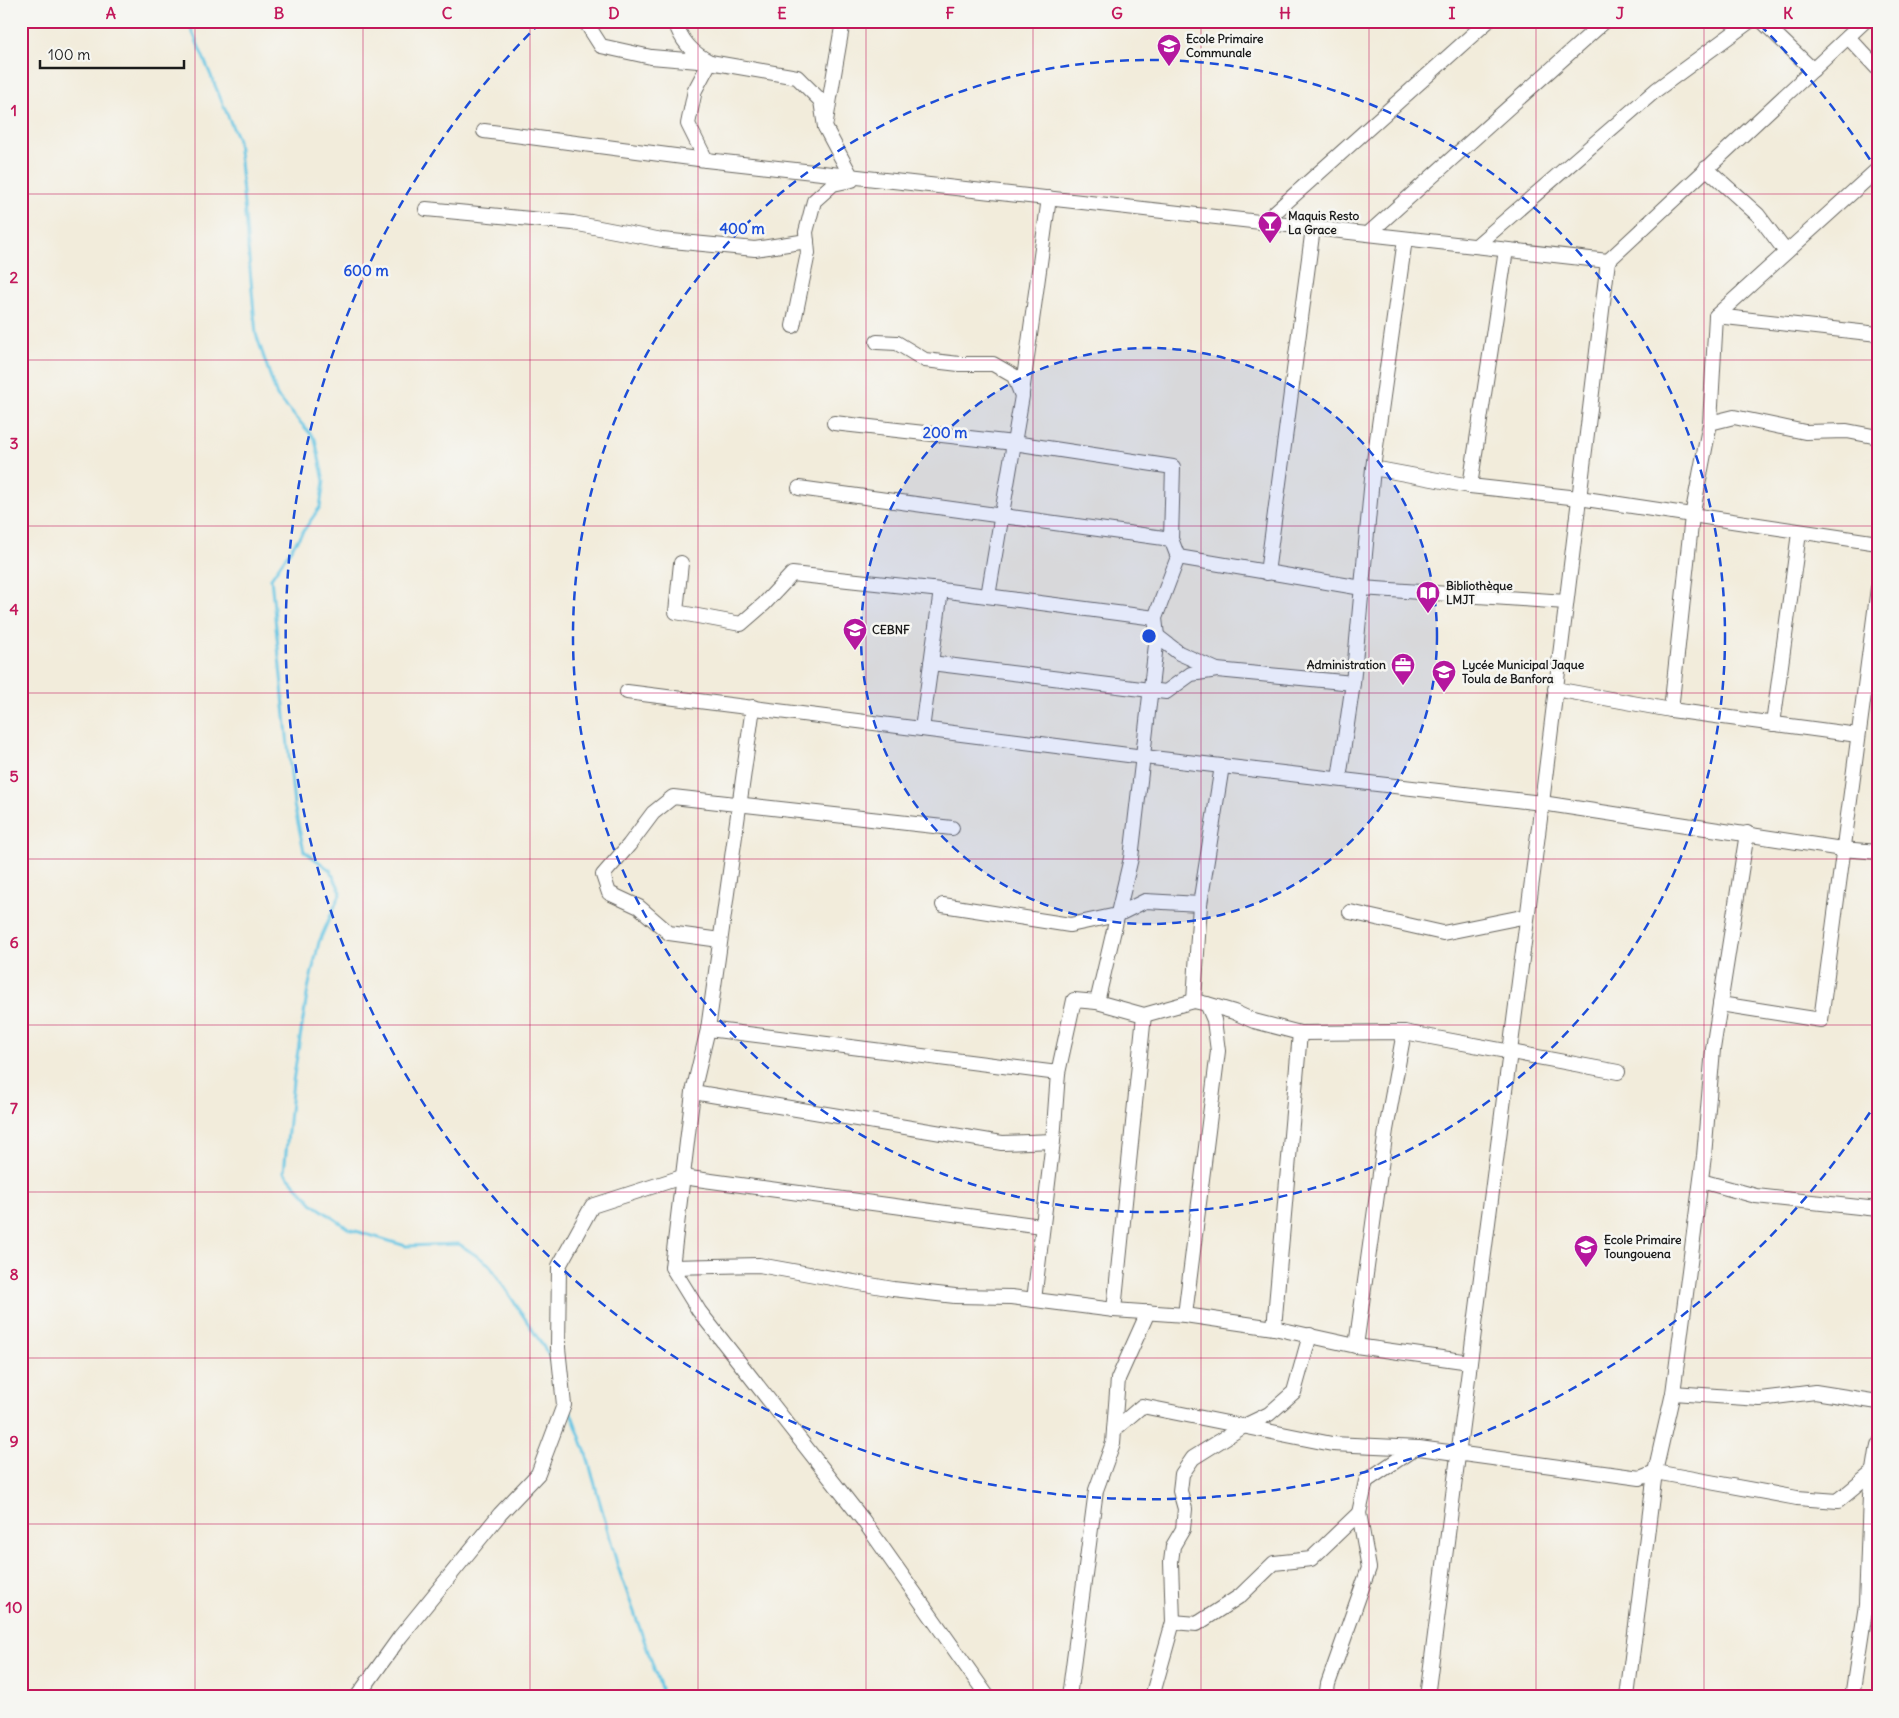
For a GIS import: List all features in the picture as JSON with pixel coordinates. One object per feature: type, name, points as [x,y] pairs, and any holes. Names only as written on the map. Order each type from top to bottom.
[{"type":"street","points":[[585,21],[601,46],[651,57],[710,62],[797,77],[822,101],[825,126],[858,177]]},
{"type":"street","points":[[675,21],[679,36],[687,46],[698,56],[710,62]]},
{"type":"street","points":[[825,126],[843,21]]},
{"type":"street","points":[[1263,222],[1488,21]]},
{"type":"street","points":[[1476,246],[1656,90],[1750,21]]},
{"type":"street","points":[[1762,21],[1813,70]]},
{"type":"street","points":[[1427,1697],[1542,803],[1608,261],[1865,21]]},
{"type":"street","points":[[1368,234],[1597,24]]},
{"type":"street","points":[[1848,37],[1878,70]]},
{"type":"street","points":[[706,160],[688,124],[695,90],[710,62]]},
{"type":"street","points":[[484,131],[706,160],[1608,261]]},
{"type":"street","points":[[1706,168],[1758,215],[1786,252]]},
{"type":"street","points":[[1672,710],[1692,516],[1710,422],[1716,316],[1877,173]]},
{"type":"street","points":[[793,326],[808,252],[806,232],[814,201],[833,184],[858,177]]},
{"type":"street","points":[[988,596],[1022,396],[1049,198]]},
{"type":"street","points":[[426,208],[573,223],[662,240],[755,249],[807,241]]},
{"type":"street","points":[[1267,573],[1313,228]]},
{"type":"street","points":[[1339,779],[1352,682],[1373,468],[1405,238]]},
{"type":"street","points":[[1470,486],[1506,250]]},
{"type":"street","points":[[1716,316],[1878,334]]},
{"type":"street","points":[[877,342],[897,343],[925,360],[959,364],[993,364],[1014,376],[1022,396]]},
{"type":"street","points":[[1710,422],[1734,417],[1805,432],[1847,431],[1878,437]]},
{"type":"street","points":[[834,423],[1014,442],[1173,467],[1171,540],[1178,558],[1155,618],[1157,636],[1131,858],[1097,1002]]},
{"type":"street","points":[[1373,468],[1470,486],[1579,498],[1799,533],[1878,543]]},
{"type":"street","points":[[798,488],[1171,540]]},
{"type":"street","points":[[1773,724],[1799,533]]},
{"type":"street","points":[[1178,558],[1362,588],[1566,602]]},
{"type":"street","points":[[681,563],[676,612],[741,624],[764,604],[792,574],[941,590],[1155,618]]},
{"type":"street","points":[[1720,1004],[1821,1020],[1842,849],[1878,588]]},
{"type":"street","points":[[922,729],[941,590]]},
{"type":"street","points":[[1157,636],[1179,653],[1217,670]]},
{"type":"street","points":[[931,663],[1166,692],[1191,674],[1217,670],[1352,682]]},
{"type":"street","points":[[1555,689],[1672,710],[1858,735]]},
{"type":"street","points":[[627,692],[1144,757],[1542,803],[1842,849],[1878,852]]},
{"type":"street","points":[[753,707],[708,1029],[693,1092],[672,1267],[699,1311],[863,1520],[988,1697]]},
{"type":"street","points":[[1184,1314],[1218,1051],[1214,1020],[1201,1002],[1200,904],[1222,766]]},
{"type":"street","points":[[720,940],[669,933],[639,907],[609,893],[603,876],[653,813],[673,797],[740,806],[952,828]]},
{"type":"street","points":[[1628,1697],[1655,1472],[1673,1392],[1701,1181],[1713,1049],[1747,833]]},
{"type":"street","points":[[943,905],[1070,925],[1117,915],[1145,901],[1200,904]]},
{"type":"street","points":[[1350,912],[1443,933],[1527,916]]},
{"type":"street","points":[[1034,1300],[1041,1226],[1053,1141],[1058,1073],[1074,1000],[1097,1002],[1144,1015],[1201,1002],[1234,1012],[1254,1021],[1300,1033],[1404,1032],[1618,1072]]},
{"type":"street","points":[[1114,1310],[1144,1015]]},
{"type":"street","points":[[708,1029],[1058,1073]]},
{"type":"street","points":[[1356,1346],[1386,1130],[1404,1032]]},
{"type":"street","points":[[1274,1328],[1300,1033]]},
{"type":"street","points":[[693,1092],[1002,1143],[1053,1141]]},
{"type":"street","points":[[357,1697],[400,1638],[500,1514],[538,1474],[564,1406],[558,1348],[558,1266],[592,1206],[682,1177],[1041,1226]]},
{"type":"street","points":[[1701,1181],[1756,1196],[1878,1209]]},
{"type":"street","points":[[672,1267],[759,1265],[893,1289],[955,1296],[1011,1297],[1114,1310],[1184,1314],[1274,1328],[1356,1346],[1470,1362]]},
{"type":"street","points":[[1069,1697],[1096,1490],[1113,1443],[1118,1379],[1148,1312]]},
{"type":"street","points":[[1152,1697],[1173,1622],[1171,1562],[1173,1546],[1183,1529],[1185,1509],[1180,1491],[1182,1474],[1194,1458],[1244,1426],[1268,1414],[1294,1392],[1310,1335]]},
{"type":"street","points":[[1673,1392],[1760,1399],[1815,1392],[1878,1402]]},
{"type":"street","points":[[1114,1430],[1142,1406],[1332,1444],[1459,1452],[1640,1478],[1655,1472],[1797,1498],[1838,1501],[1876,1470]]},
{"type":"street","points":[[1852,1697],[1866,1605],[1878,1445]]},
{"type":"street","points":[[1326,1697],[1328,1684],[1369,1568],[1359,1514],[1366,1481],[1415,1448]]},
{"type":"street","points":[[1173,1622],[1197,1624],[1240,1596],[1274,1563],[1311,1559],[1359,1514]]},
{"type":"waterway","points":[[188,21],[238,140],[256,334],[277,396],[315,439],[324,481],[320,507],[271,578],[294,805],[304,851],[330,870],[341,892],[319,942],[308,989],[293,1081],[284,1172],[313,1204],[349,1229],[406,1246],[459,1244],[489,1264],[549,1355],[553,1366]]},
{"type":"waterway","points":[[569,1407],[587,1456],[618,1567],[661,1688],[660,1697]]},
{"type":"place","name":"Ecole Primaire Communale","points":[[1169,67]]},
{"type":"place","name":"Maquis Resto La Grace","points":[[1270,244]]},
{"type":"place","name":"Bibliothèque LMJT","points":[[1428,614]]},
{"type":"place","name":"CEBNF","points":[[855,651]]},
{"type":"place","name":"Administration","points":[[1403,686]]},
{"type":"place","name":"Lycée Municipal Jaque Toula de Banfora","points":[[1444,693]]},
{"type":"place","name":"Ecole Primaire Toungouena","points":[[1586,1268]]}]
